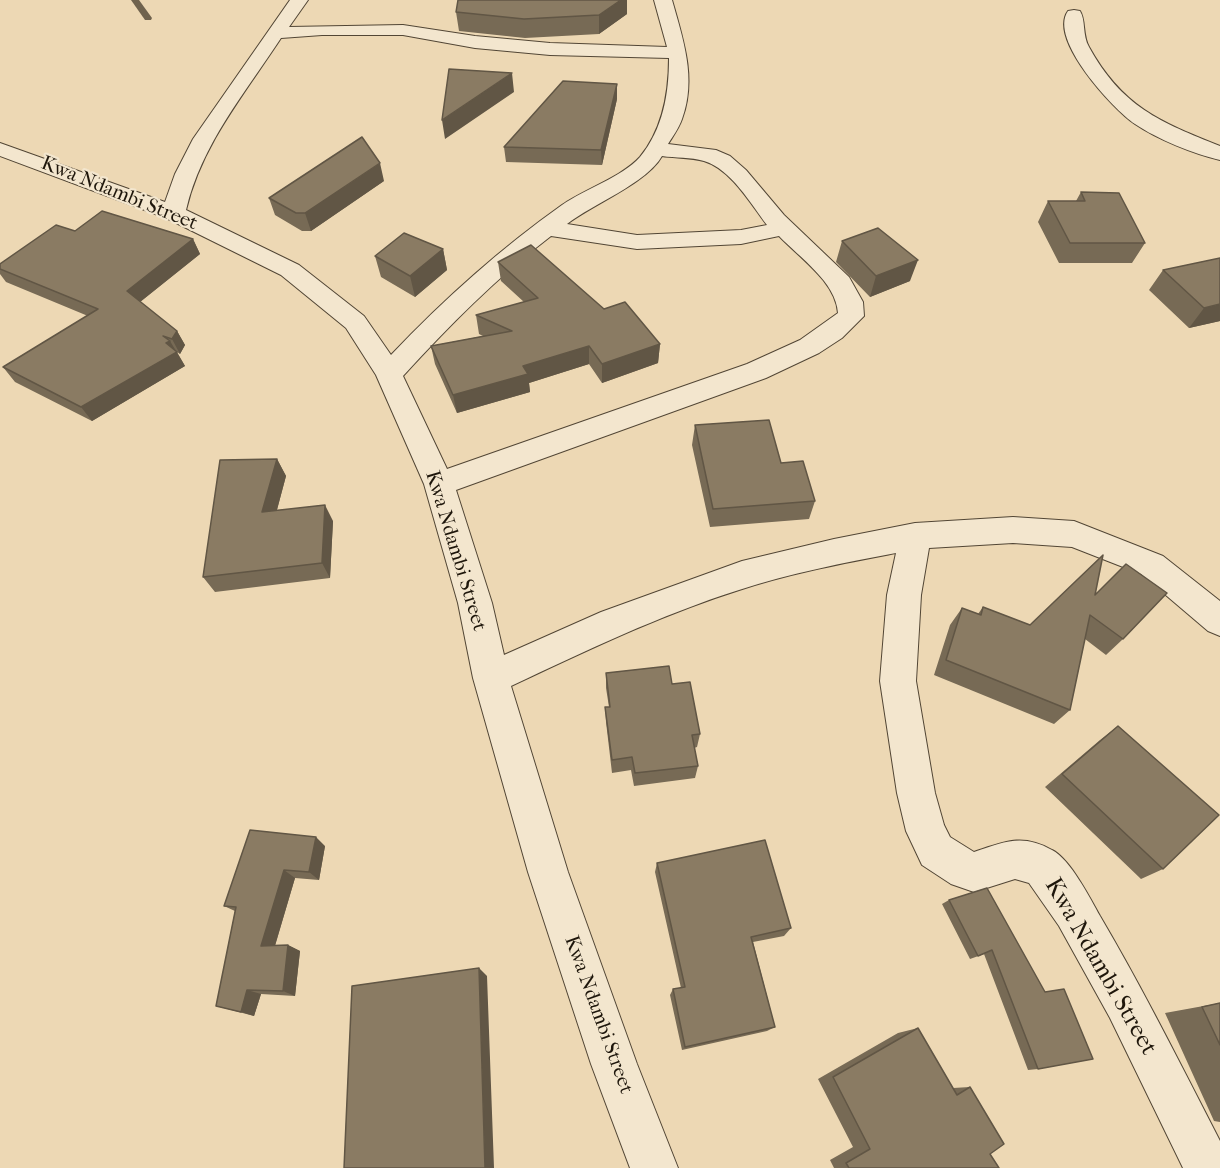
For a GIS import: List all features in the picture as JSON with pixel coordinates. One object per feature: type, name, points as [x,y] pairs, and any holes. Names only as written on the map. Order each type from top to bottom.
[{"type":"street","points":[[174,213],[179,187],[192,158],[220,110],[299,0]]},
{"type":"street","points":[[389,374],[433,327],[517,250],[573,208],[633,173],[648,161],[657,149],[672,119],[680,86],[678,53],[663,0]]},
{"type":"street","points":[[1074,15],[1074,32],[1079,46],[1104,82],[1131,111],[1154,126],[1220,154]]},
{"type":"street","points":[[274,33],[394,29],[475,42],[550,49],[678,53]]},
{"type":"street","name":"Kwa Ndambi Street","points":[[0,149],[174,213],[290,270],[355,322],[389,374],[439,484],[475,603],[491,678],[548,872],[614,1064],[654,1168]]},
{"type":"street","points":[[439,484],[732,380],[815,344],[836,332],[851,316],[850,302],[840,283],[722,161],[708,155],[657,149]]},
{"type":"street","points":[[547,228],[638,242],[741,237],[786,228]]},
{"type":"street","points":[[491,678],[613,622],[682,595],[742,575],[915,536],[1013,530],[1074,534],[1152,565],[1220,621]]},
{"type":"street","name":"Kwa Ndambi Street","points":[[915,536],[904,595],[898,681],[916,793],[926,831],[936,851],[965,870],[983,871],[1015,859],[1040,865],[1049,874],[1074,911],[1126,1002],[1208,1168]]},
{"type":"building","points":[[458,0],[621,0],[599,15],[524,19],[456,12]]},
{"type":"building","points":[[449,69],[512,73],[442,120]]},
{"type":"building","points":[[563,81],[617,84],[601,150],[504,147]]},
{"type":"building","points":[[362,137],[380,163],[305,213],[296,213],[269,198]]},
{"type":"building","points":[[1081,192],[1119,193],[1145,243],[1070,243],[1048,201],[1085,201]]},
{"type":"building","points":[[102,211],[193,239],[127,291],[177,331],[172,339],[163,336],[170,341],[166,343],[177,352],[81,407],[3,367],[98,309],[0,269],[0,264],[56,225],[75,231]]},
{"type":"building","points":[[878,228],[918,260],[876,276],[842,241]]},
{"type":"building","points":[[404,233],[443,249],[410,276],[375,256]]},
{"type":"building","points":[[531,245],[604,309],[625,302],[660,344],[602,364],[589,346],[523,366],[528,374],[453,395],[431,346],[512,331],[476,315],[538,298],[498,262]]},
{"type":"building","points":[[1220,258],[1220,304],[1204,308],[1163,270]]},
{"type":"building","points":[[769,420],[781,463],[803,461],[815,501],[713,509],[695,425]]},
{"type":"building","points":[[277,459],[262,512],[325,505],[322,563],[203,577],[220,460]]},
{"type":"building","points":[[1103,555],[1095,595],[1126,564],[1167,593],[1123,639],[1090,615],[1070,710],[946,660],[962,608],[981,615],[983,607],[1030,625]]},
{"type":"building","points":[[669,666],[672,684],[690,682],[700,734],[692,735],[698,766],[635,773],[632,757],[612,760],[605,707],[610,707],[606,673]]},
{"type":"building","points":[[1118,726],[1219,815],[1163,869],[1062,774]]},
{"type":"building","points":[[250,830],[316,837],[309,872],[284,870],[261,946],[288,945],[283,991],[247,990],[241,1012],[216,1006],[236,907],[224,906]]},
{"type":"building","points":[[765,840],[791,928],[751,937],[775,1027],[685,1047],[673,989],[685,987],[657,863]]},
{"type":"building","points":[[987,888],[1045,992],[1064,989],[1093,1059],[1038,1069],[992,950],[978,956],[949,900]]},
{"type":"building","points":[[479,968],[485,1168],[344,1168],[352,986]]},
{"type":"building","points":[[1220,1003],[1220,1045],[1202,1007]]},
{"type":"building","points":[[918,1028],[957,1095],[970,1087],[1004,1144],[990,1154],[999,1168],[849,1168],[846,1163],[870,1149],[833,1077]]},
{"type":"waterway","points":[[135,0],[148,18]]}]
